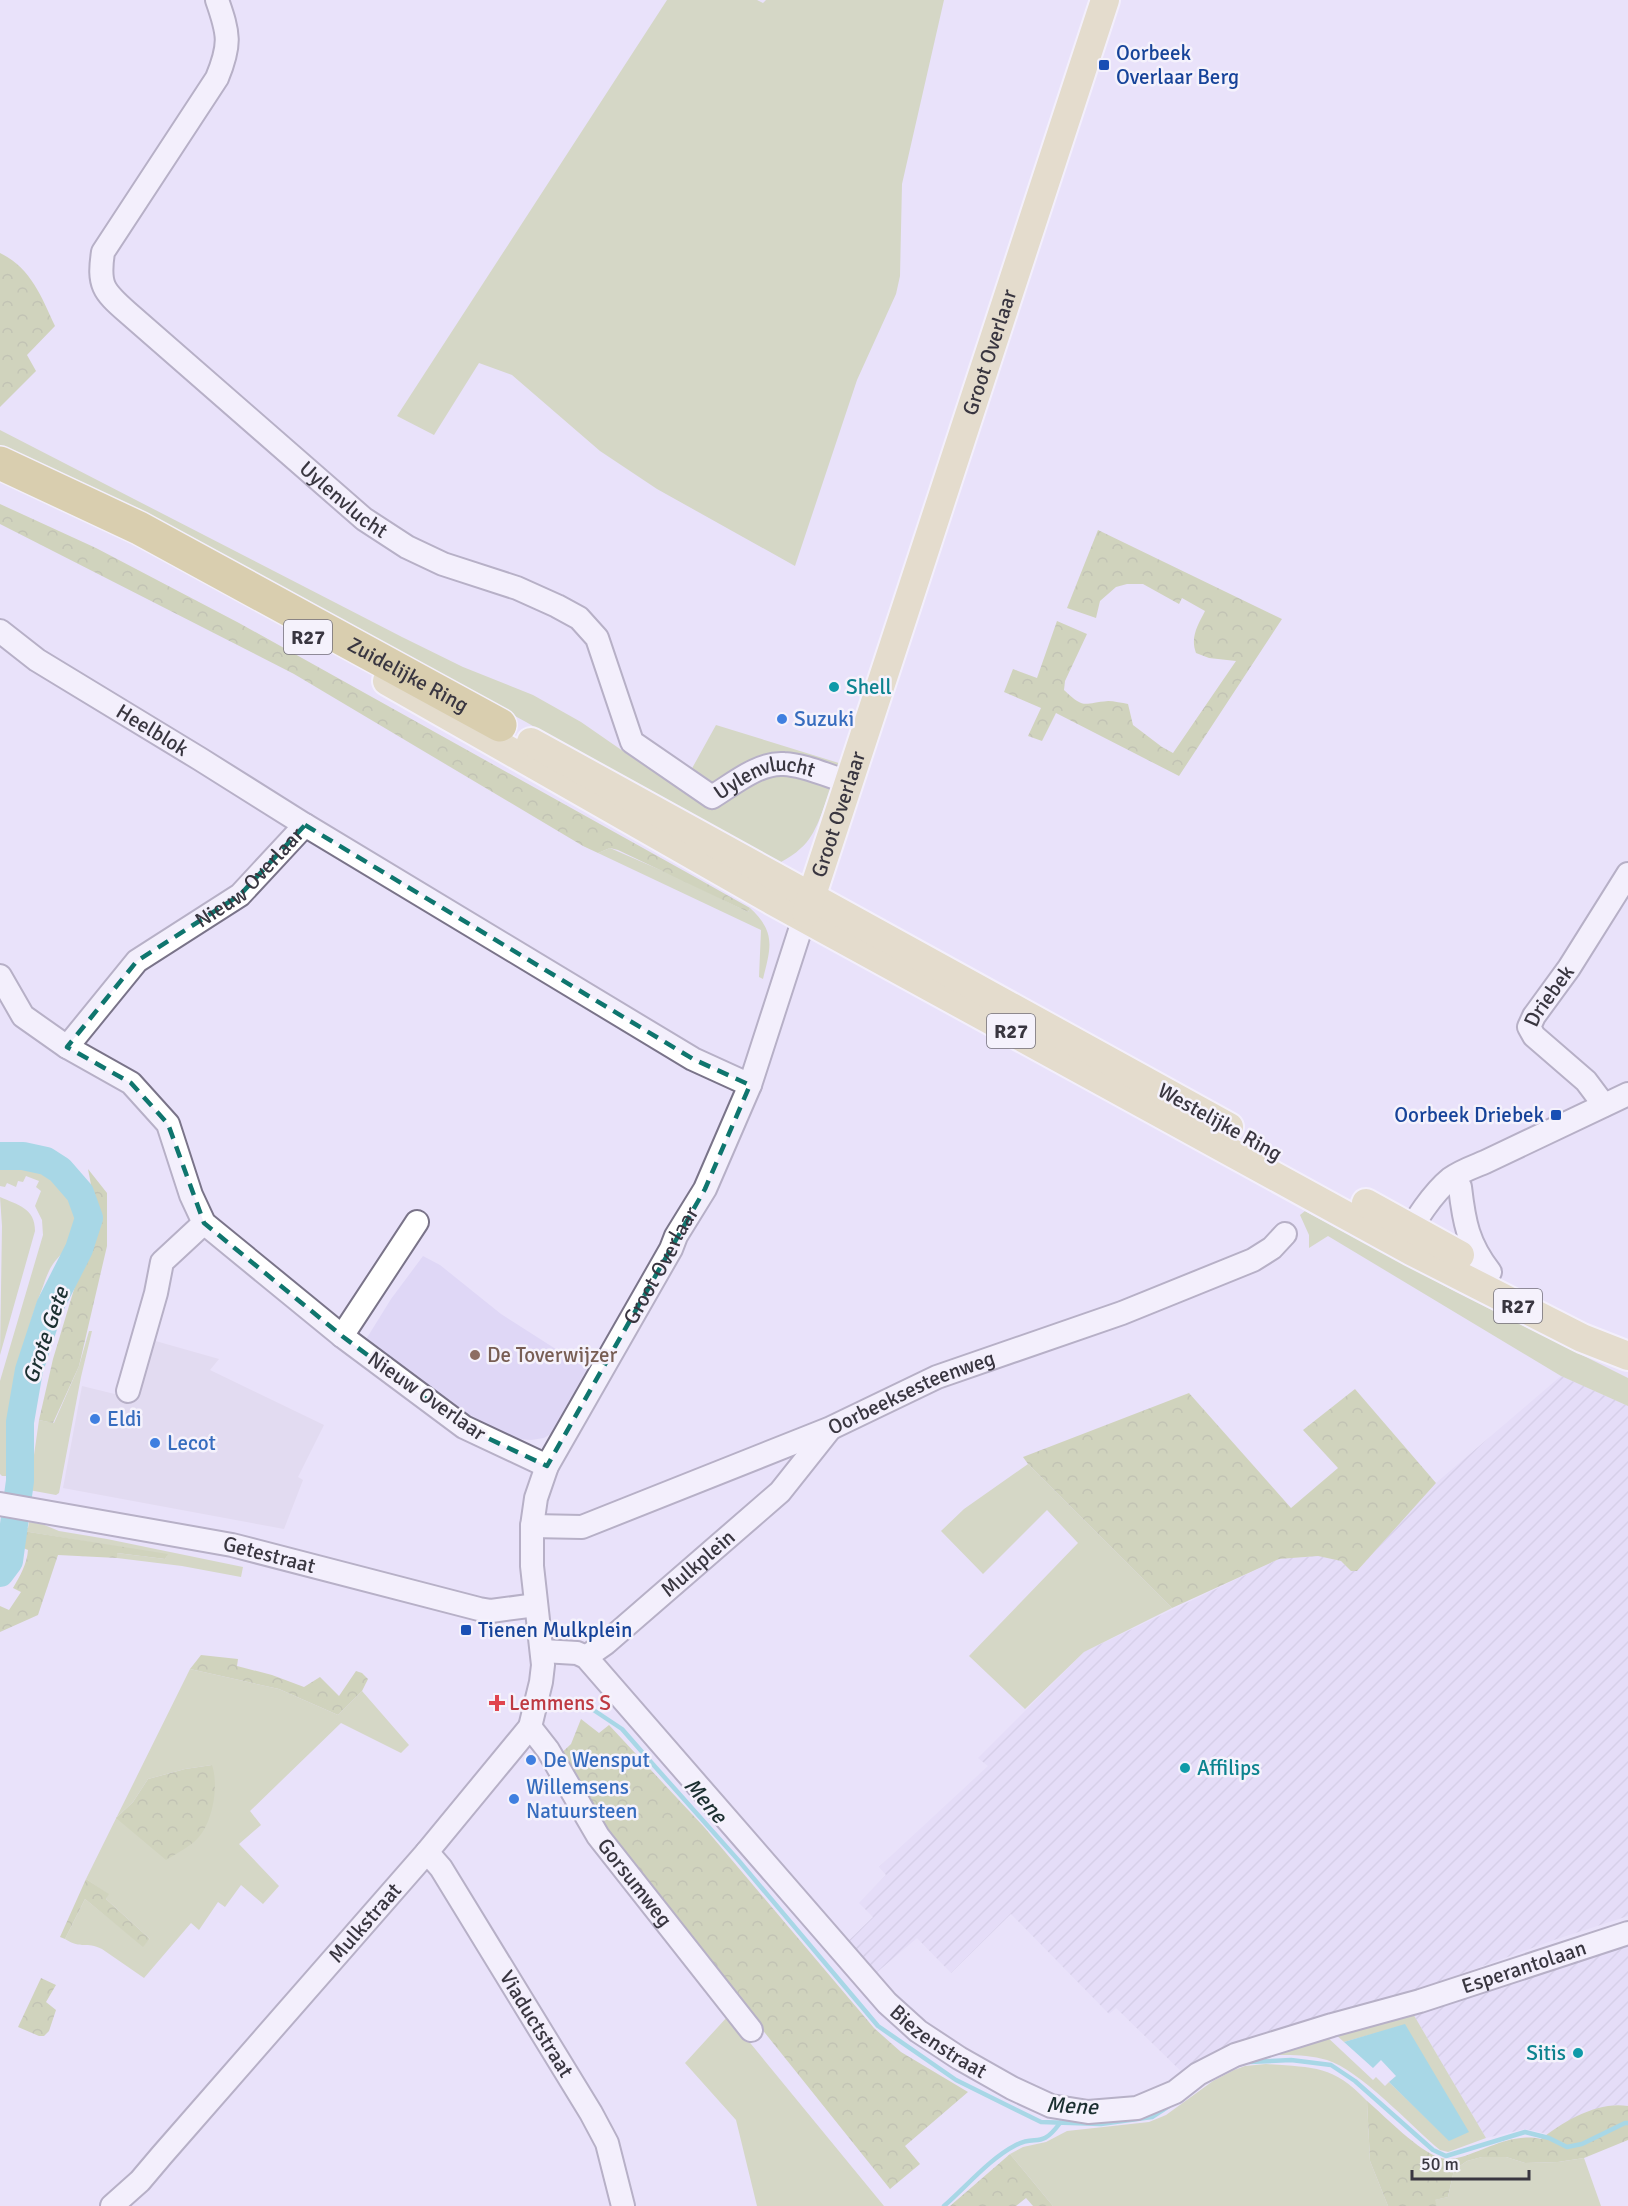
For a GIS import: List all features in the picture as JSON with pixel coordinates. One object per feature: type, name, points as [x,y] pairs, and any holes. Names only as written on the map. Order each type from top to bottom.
[{"type":"highway","name":"Zuidelijke Ring","points":[[0,463],[139,528],[500,725]]},
{"type":"main road","name":"Groot Overlaar","points":[[808,907],[1105,0]]},
{"type":"main road","name":"Zuidelijke Ring","points":[[0,479],[242,600],[808,907]]},
{"type":"main road","name":"Zuidelijke Ring","points":[[500,725],[808,907]]},
{"type":"main road","name":"Westelijke Ring","points":[[808,907],[1412,1240],[1582,1338],[1628,1356]]},
{"type":"main road","name":"Westelijke Ring","points":[[1412,1240],[1491,1272],[1628,1350]]},
{"type":"street","name":"Uylenvlucht","points":[[217,0],[228,37],[226,55],[217,78],[103,252],[99,275],[106,292],[364,519],[407,547],[443,564],[517,588],[579,618],[597,638],[632,742],[712,797],[756,771],[773,764],[785,764],[848,782]]},
{"type":"street","name":"Heelblok","points":[[0,631],[37,660],[305,825]]},
{"type":"street","name":"Nieuw Overlaar","points":[[547,1466],[464,1427],[342,1336],[204,1223],[191,1195],[168,1124],[130,1083],[67,1047],[137,961],[240,895],[305,825],[693,1059],[750,1085]]},
{"type":"street","name":"Driebek","points":[[1604,1105],[1586,1081],[1534,1036],[1528,1027],[1569,968],[1628,874]]},
{"type":"street","name":"Groot Overlaar","points":[[536,1605],[532,1566],[532,1526],[536,1498],[547,1466],[648,1290],[693,1206],[705,1189],[750,1085],[808,907]]},
{"type":"street","points":[[0,976],[23,1016],[67,1047]]},
{"type":"street","points":[[1412,1240],[1449,1180],[1466,1169],[1628,1094]]},
{"type":"street","points":[[1412,1240],[1485,1162]]},
{"type":"street","points":[[1460,1188],[1462,1209],[1476,1255],[1491,1272]]},
{"type":"street","points":[[342,1336],[417,1222]]},
{"type":"street","points":[[128,1390],[156,1293],[162,1262],[204,1223]]},
{"type":"street","name":"Oorbeeksesteenweg","points":[[532,1526],[582,1527],[831,1428],[937,1377],[1122,1313],[1253,1260],[1272,1248],[1285,1234]]},
{"type":"street","name":"Mulkplein","points":[[586,1657],[615,1635],[780,1492],[831,1428]]},
{"type":"street","name":"Getestraat","points":[[12,1506],[232,1545],[479,1609],[491,1611],[536,1605]]},
{"type":"street","name":"Mulkstraat","points":[[112,2206],[140,2181],[427,1852],[530,1727],[541,1682],[543,1651],[536,1605]]},
{"type":"street","points":[[543,1651],[577,1653],[586,1657]]},
{"type":"street","name":"Biezenstraat","points":[[586,1657],[887,2003],[918,2031],[959,2058],[1012,2088],[1051,2106],[1088,2112],[1137,2108],[1176,2092],[1198,2074],[1234,2055],[1420,2001]]},
{"type":"street","name":"Gorsumweg","points":[[530,1727],[548,1750],[598,1836],[751,2030]]},
{"type":"street","name":"Viaductstraat","points":[[427,1852],[441,1868],[591,2113],[607,2144],[624,2206]]},
{"type":"street","name":"Esperantolaan","points":[[1420,2001],[1628,1933]]},
{"type":"highlighted area","points":[[305,825],[693,1059],[750,1085],[705,1189],[547,1466],[464,1427],[342,1336],[204,1223],[168,1124],[131,1083],[67,1047],[137,961],[240,895]]},
{"type":"shaded area","points":[[667,0],[757,0],[763,3],[766,0],[944,0],[902,184],[900,276],[896,294],[857,380],[795,566],[657,489],[600,451],[512,375],[479,363],[434,435],[397,416]]},
{"type":"shaded area","points":[[0,430],[402,637],[463,667],[533,695],[581,722],[707,805],[775,770],[827,783],[831,789],[815,828],[807,842],[796,852],[781,862],[773,860],[771,864],[526,722],[219,555],[0,448]]},
{"type":"shaded area","points":[[716,725],[842,764],[841,769],[782,758],[722,782],[711,783],[690,772]]},
{"type":"shaded area","points":[[610,848],[748,912],[750,908],[768,933],[769,949],[763,979],[759,977],[761,930],[598,853]]},
{"type":"shaded area","points":[[0,1161],[49,1175],[62,1183],[72,1194],[77,1207],[77,1223],[70,1242],[51,1267],[37,1302],[11,1399],[16,1400],[9,1453],[16,1476],[0,1474],[0,1381],[43,1235],[42,1220],[35,1206],[41,1191],[36,1187],[39,1181],[26,1176],[23,1182],[18,1181],[16,1187],[7,1183],[5,1187],[0,1186]]},
{"type":"shaded area","points":[[0,1197],[29,1212],[35,1231],[0,1355],[2,1226]]},
{"type":"shaded area","points":[[1305,1211],[1456,1292],[1628,1378],[1628,1406],[1561,1376],[1328,1236],[1309,1248],[1309,1235],[1300,1215]]},
{"type":"shaded area","name":"De Toverwijzer","points":[[423,1256],[440,1265],[501,1314],[587,1369],[552,1433],[544,1438],[518,1439],[484,1423],[458,1408],[365,1341],[391,1299]]},
{"type":"shaded area","points":[[89,1331],[92,1331],[59,1493],[56,1495],[29,1490],[39,1420],[54,1423],[79,1366]]},
{"type":"shaded area","points":[[152,1340],[219,1359],[210,1370],[324,1425],[298,1477],[303,1480],[284,1529],[63,1488],[82,1386],[135,1399]]},
{"type":"shaded area","points":[[1561,1376],[1628,1406],[1628,1916],[1422,1988],[1324,2018],[1187,2077],[1116,2008],[1109,2014],[1011,1914],[951,1973],[917,1938],[869,1979],[843,1946],[873,1917],[859,1903],[886,1875],[879,1867],[988,1766],[978,1758],[1084,1652],[1279,1559],[1318,1556],[1341,1561],[1351,1571],[1357,1571],[1436,1483]]},
{"type":"shaded area","points":[[1028,1464],[1172,1608],[1084,1652],[1025,1709],[969,1656],[1078,1543],[1047,1510],[983,1574],[941,1531],[964,1509]]},
{"type":"shaded area","points":[[29,1522],[42,1524],[59,1531],[243,1567],[241,1577],[182,1566],[117,1558],[117,1553],[165,1559],[167,1555],[23,1531],[23,1527],[28,1528]]},
{"type":"shaded area","points":[[190,1669],[279,1689],[338,1715],[362,1691],[409,1745],[401,1753],[341,1723],[250,1811],[261,1825],[239,1844],[279,1886],[263,1904],[241,1885],[225,1907],[218,1902],[199,1930],[191,1923],[144,1978],[102,1949],[76,1944],[65,1939],[85,1899],[143,1946],[150,1939],[106,1899],[108,1894],[86,1879],[116,1818]],"holes":[[[212,1765],[116,1818],[133,1802],[148,1779],[185,1769]]]},
{"type":"shaded area","points":[[1628,1944],[1628,2106],[1615,2105],[1548,2134],[1525,2129],[1486,2138],[1412,2012],[1454,2002]]},
{"type":"shaded area","points":[[1412,2012],[1486,2138],[1448,2152],[1440,2150],[1370,2087],[1340,2066],[1309,2056],[1252,2056],[1325,2035],[1373,2080],[1376,2077],[1385,2086],[1389,2082],[1450,2141],[1405,2025],[1344,2042],[1334,2033]]},
{"type":"shaded area","points":[[728,2016],[884,2206],[757,2206],[736,2120],[685,2063]]},
{"type":"shaded area","points":[[1405,2024],[1469,2132],[1449,2141],[1389,2082],[1396,2076],[1381,2060],[1373,2068],[1344,2042]]},
{"type":"shaded area","points":[[1266,2064],[1309,2068],[1332,2074],[1355,2089],[1367,2101],[1370,2161],[1388,2206],[1053,2206],[1010,2154],[1023,2147],[1046,2142],[1067,2131],[1149,2122],[1166,2115],[1213,2081],[1234,2070],[1245,2066]]},
{"type":"shaded area","points":[[1482,2157],[1506,2157],[1525,2163],[1584,2158],[1601,2206],[1437,2206],[1434,2200],[1448,2197],[1454,2170],[1467,2161]]},
{"type":"green space","points":[[0,253],[20,267],[34,284],[55,326],[27,355],[36,371],[0,407]]},
{"type":"green space","points":[[0,504],[96,548],[239,623],[750,908],[748,912],[618,850],[610,848],[598,853],[583,846],[294,674],[0,524]]},
{"type":"green space","points":[[1098,530],[1282,619],[1179,776],[1056,713],[1042,741],[1028,736],[1041,708],[1004,692],[1013,669],[1037,678],[1057,621],[1087,634],[1065,681],[1064,690],[1085,704],[1108,701],[1128,704],[1133,725],[1173,753],[1236,661],[1209,658],[1196,653],[1194,636],[1205,611],[1182,598],[1179,604],[1143,584],[1116,587],[1100,601],[1096,618],[1067,608]]},
{"type":"green space","points":[[88,1169],[107,1193],[107,1246],[79,1366],[53,1423],[39,1420],[53,1359],[78,1276],[97,1227]]},
{"type":"green space","points":[[1355,1389],[1436,1483],[1357,1571],[1351,1571],[1341,1561],[1318,1556],[1279,1559],[1172,1608],[1023,1457],[1189,1393],[1291,1508],[1338,1468],[1303,1430]]},
{"type":"green space","points":[[23,1531],[168,1554],[165,1559],[117,1553],[117,1558],[58,1555],[38,1615],[0,1632],[0,1606],[9,1610],[21,1592],[13,1588],[23,1570],[28,1550],[21,1547]]},
{"type":"green space","points":[[201,1655],[238,1659],[237,1666],[272,1675],[304,1687],[320,1677],[339,1696],[356,1671],[368,1679],[362,1691],[338,1715],[279,1689],[190,1669]]},
{"type":"green space","points":[[581,1719],[599,1733],[609,1725],[704,1827],[874,2028],[901,2052],[968,2092],[905,2146],[920,2164],[890,2189],[600,1827],[556,1758],[571,1744]]},
{"type":"green space","points":[[212,1765],[215,1793],[207,1823],[195,1841],[166,1860],[116,1818],[133,1802],[148,1779],[185,1769]]},
{"type":"green space","points":[[86,1879],[109,1894],[106,1899],[150,1939],[143,1947],[85,1899],[65,1939],[60,1937]]},
{"type":"green space","points":[[41,1978],[56,1985],[46,2002],[56,2010],[49,2031],[44,2036],[18,2027]]},
{"type":"green space","points":[[1367,2101],[1423,2149],[1441,2158],[1462,2157],[1513,2139],[1541,2139],[1571,2119],[1593,2109],[1617,2105],[1628,2106],[1628,2140],[1584,2158],[1558,2162],[1525,2163],[1506,2157],[1482,2157],[1467,2161],[1454,2170],[1448,2197],[1435,2200],[1437,2206],[1388,2206],[1370,2161]]},
{"type":"green space","points":[[1010,2154],[1053,2206],[1033,2206],[1026,2198],[1016,2206],[950,2206]]},
{"type":"waterway","name":"Grote Gete","points":[[0,1156],[23,1156],[46,1161],[60,1170],[80,1193],[89,1218],[79,1249],[50,1306],[29,1370],[20,1422],[20,1481],[9,1561],[0,1573]]},
{"type":"waterway","points":[[10,1456],[20,1455]]},
{"type":"waterway","name":"Mene","points":[[12,1538],[22,1539]]},
{"type":"waterway","name":"Mene","points":[[589,1707],[622,1729],[739,1861],[878,2026],[956,2080],[1041,2122],[1101,2124],[1152,2117],[1169,2106]]},
{"type":"waterway","name":"Mene","points":[[1249,2062],[1291,2060],[1331,2065],[1355,2081],[1433,2150],[1446,2156],[1525,2132],[1549,2138],[1567,2147],[1582,2144],[1628,2123]]},
{"type":"waterway","points":[[944,2206],[987,2165],[1006,2151],[1023,2142],[1043,2139],[1060,2123]]},
{"type":"place","name":"Oorbeek Overlaar Berg","points":[[1104,65]]},
{"type":"place","name":"Shell","points":[[834,687]]},
{"type":"place","name":"Suzuki","points":[[782,719]]},
{"type":"place","name":"Oorbeek Driebek","points":[[1556,1115]]},
{"type":"place","name":"De Toverwijzer","points":[[475,1355]]},
{"type":"place","name":"Eldi","points":[[95,1419]]},
{"type":"place","name":"Lecot","points":[[155,1443]]},
{"type":"place","name":"Tienen Mulkplein","points":[[466,1630]]},
{"type":"place","name":"Lemmens S","points":[[497,1703]]},
{"type":"place","name":"De Wensput","points":[[531,1760]]},
{"type":"place","name":"Affilips","points":[[1185,1768]]},
{"type":"place","name":"Willemsens Natuursteen","points":[[514,1799]]},
{"type":"place","name":"Sitis","points":[[1578,2053]]}]
